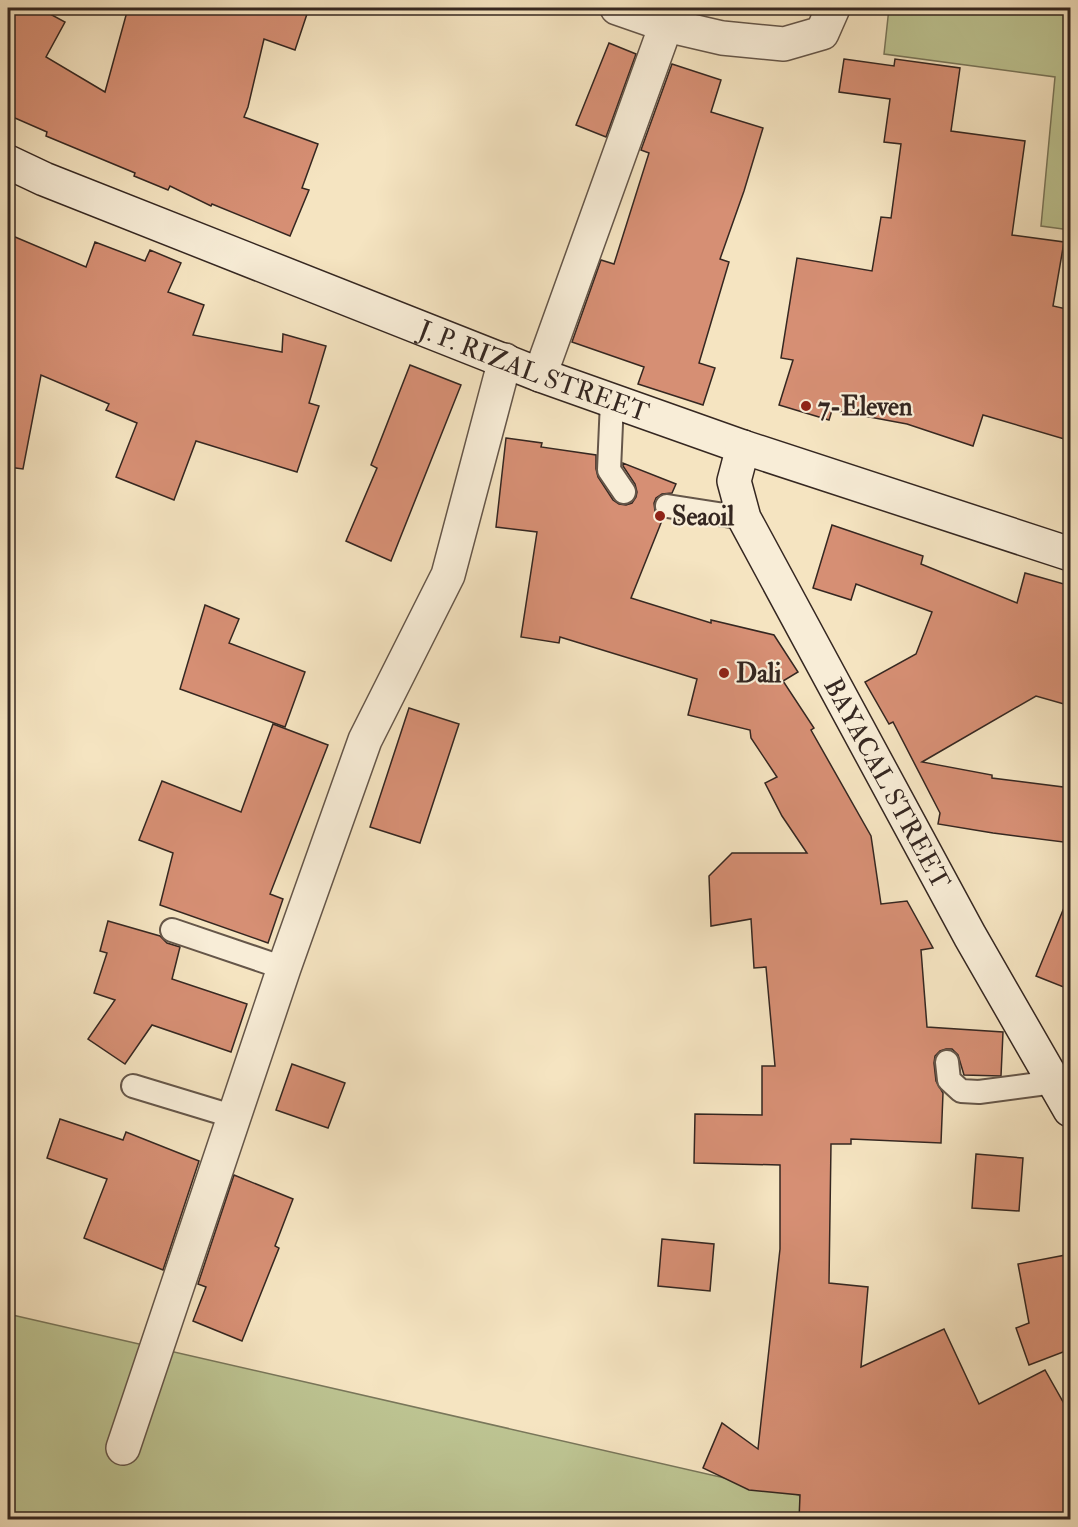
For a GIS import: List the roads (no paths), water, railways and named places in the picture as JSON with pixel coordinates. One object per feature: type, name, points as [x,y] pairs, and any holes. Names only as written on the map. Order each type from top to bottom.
[{"type":"main road","points":[[617,8],[666,25],[722,38],[784,44],[822,33],[833,8]]},
{"type":"main road","points":[[540,375],[666,25]]},
{"type":"main road","name":"J. P. RIZAL STREET","points":[[8,162],[44,179],[540,375],[743,447],[1071,554]]},
{"type":"main road","points":[[123,1448],[284,968],[365,740],[448,575],[505,360]]},
{"type":"main road","name":"BAYACAL STREET","points":[[743,447],[734,481],[744,518],[970,936],[1063,1096]]},
{"type":"lane","points":[[612,401],[609,470],[624,492]]},
{"type":"lane","points":[[667,506],[744,518]]},
{"type":"lane","points":[[172,930],[284,968]]},
{"type":"lane","points":[[947,1062],[949,1080],[961,1091],[1063,1096]]},
{"type":"lane","points":[[133,1086],[235,1117]]},
{"type":"place","name":"7-Eleven","points":[[806,406]]},
{"type":"place","name":"Seaoil","points":[[660,516]]},
{"type":"place","name":"Dali","points":[[724,673]]}]
